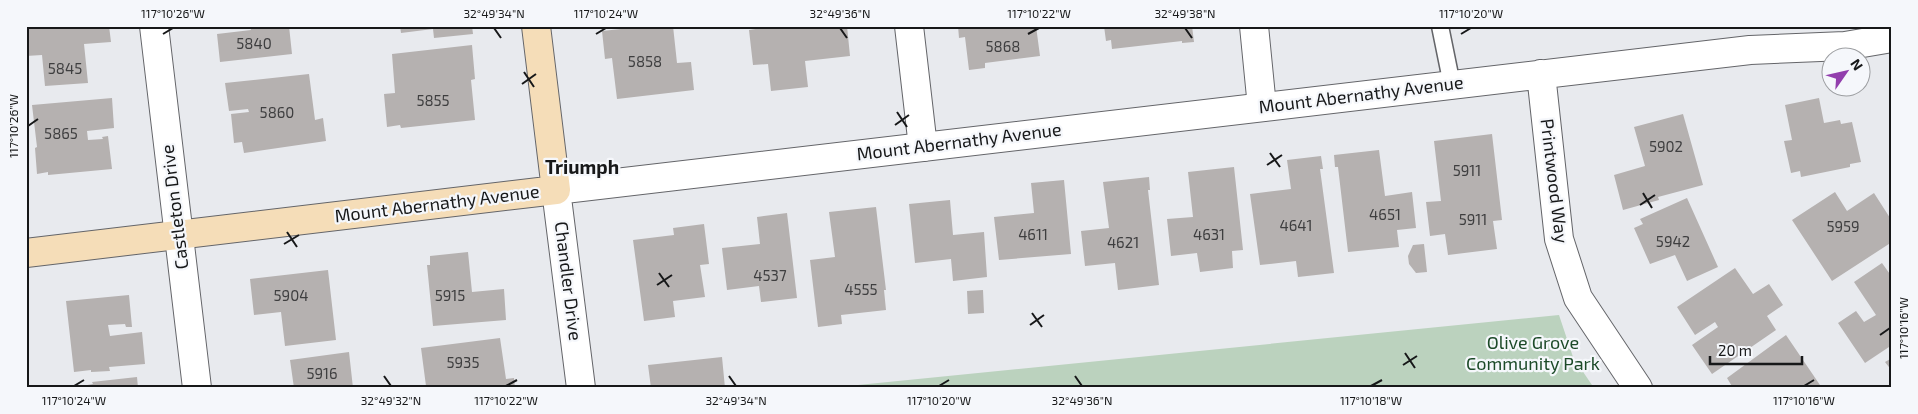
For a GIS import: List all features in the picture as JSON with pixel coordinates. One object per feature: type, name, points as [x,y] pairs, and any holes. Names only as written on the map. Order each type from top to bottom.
[{"type":"main road","name":"Chandler Drive","points":[[536,26],[556,190]]},
{"type":"main road","name":"Mount Abernathy Avenue","points":[[26,253],[556,190]]},
{"type":"street","name":"Castleton Drive","points":[[154,26],[197,388]]},
{"type":"street","points":[[909,26],[923,147]]},
{"type":"street","points":[[1254,26],[1262,107]]},
{"type":"street","name":"Mount Abernathy Avenue","points":[[556,190],[1750,50],[1845,46],[1892,38]]},
{"type":"street","name":"Printwood Way","points":[[1541,74],[1560,238],[1578,298],[1638,388]]},
{"type":"street","name":"Chandler Drive","points":[[556,190],[581,388]]},
{"type":"lane","points":[[1440,26],[1452,85]]},
{"type":"green space","name":"Olive Grove Community Park","points":[[1559,315],[1573,357],[1594,388],[828,388]]},
{"type":"building","points":[[26,26],[109,26],[111,42],[84,44],[88,83],[45,86],[42,55],[26,56]]},
{"type":"building","points":[[250,26],[289,26],[292,54],[220,62],[217,34],[251,30]]},
{"type":"building","points":[[400,26],[472,26],[473,34],[434,38],[433,29],[401,33]]},
{"type":"building","points":[[649,26],[673,26],[677,63],[691,62],[694,90],[617,99],[612,58],[605,59],[602,31]]},
{"type":"building","points":[[762,26],[847,26],[850,56],[805,61],[808,87],[771,91],[768,64],[753,65],[749,30],[762,28]]},
{"type":"building","points":[[958,26],[1036,26],[1040,56],[985,63],[985,68],[969,70],[965,37],[959,38]]},
{"type":"building","points":[[1104,26],[1192,26],[1194,42],[1182,43],[1182,41],[1112,49],[1111,40],[1106,41]]},
{"type":"building","points":[[472,45],[475,79],[471,80],[475,120],[401,128],[400,125],[387,127],[384,94],[395,93],[392,54]]},
{"type":"building","points":[[309,74],[315,120],[323,118],[326,141],[244,153],[242,142],[234,143],[231,114],[249,112],[248,109],[229,111],[225,83]]},
{"type":"building","points":[[112,98],[114,128],[87,131],[88,140],[103,139],[102,137],[108,136],[112,169],[48,175],[48,172],[37,174],[35,148],[37,147],[32,105]]},
{"type":"building","points":[[1819,98],[1824,123],[1840,120],[1841,124],[1852,122],[1861,162],[1850,164],[1850,167],[1801,177],[1800,171],[1791,173],[1784,141],[1792,140],[1785,105]]},
{"type":"building","points":[[1683,114],[1703,185],[1658,197],[1659,200],[1623,210],[1614,175],[1645,166],[1634,127]]},
{"type":"building","points":[[1492,134],[1502,220],[1493,221],[1497,249],[1448,255],[1445,234],[1430,236],[1426,202],[1441,201],[1434,141]]},
{"type":"building","points":[[1379,150],[1385,196],[1412,192],[1416,228],[1397,230],[1399,247],[1348,252],[1338,167],[1335,167],[1334,155]]},
{"type":"building","points":[[1321,156],[1323,169],[1320,169],[1334,273],[1298,277],[1296,261],[1260,265],[1250,194],[1291,189],[1287,160]]},
{"type":"building","points":[[1234,167],[1243,250],[1232,251],[1233,268],[1200,272],[1197,253],[1171,256],[1167,219],[1193,217],[1188,172]]},
{"type":"building","points":[[1149,177],[1150,190],[1148,190],[1159,285],[1118,290],[1115,263],[1085,266],[1081,231],[1109,228],[1103,182]]},
{"type":"building","points":[[1064,180],[1071,254],[999,260],[994,217],[1034,213],[1031,183]]},
{"type":"building","points":[[1835,192],[1847,211],[1874,193],[1892,221],[1892,242],[1832,281],[1792,220]]},
{"type":"building","points":[[1687,198],[1718,267],[1687,281],[1675,255],[1650,264],[1634,228],[1643,224],[1640,219]]},
{"type":"building","points":[[950,200],[953,235],[984,232],[987,277],[953,281],[951,259],[915,263],[909,204]]},
{"type":"building","points":[[876,207],[886,290],[884,290],[886,310],[841,315],[842,324],[818,327],[810,260],[835,257],[829,212]]},
{"type":"building","points":[[787,213],[797,298],[761,302],[759,286],[727,290],[722,248],[760,244],[757,217]]},
{"type":"building","points":[[704,224],[709,264],[700,265],[705,297],[673,301],[675,317],[644,321],[633,240],[674,235],[673,228]]},
{"type":"building","points":[[1424,244],[1427,272],[1416,273],[1409,264],[1408,256],[1413,245]]},
{"type":"building","points":[[468,252],[472,292],[504,289],[506,320],[433,326],[427,265],[430,265],[430,256]]},
{"type":"building","points":[[1882,263],[1892,277],[1892,345],[1865,363],[1838,323],[1856,311],[1864,322],[1876,315],[1854,282]]},
{"type":"building","points":[[1735,268],[1753,294],[1769,284],[1783,305],[1767,316],[1776,330],[1712,374],[1692,345],[1718,327],[1715,322],[1695,335],[1677,307]]},
{"type":"building","points":[[328,270],[336,340],[285,346],[281,312],[254,315],[250,279]]},
{"type":"building","points":[[983,290],[984,313],[968,314],[967,291]]},
{"type":"building","points":[[129,295],[132,327],[126,327],[125,324],[108,325],[110,336],[142,332],[145,364],[109,367],[110,371],[91,372],[91,370],[74,372],[66,301]]},
{"type":"building","points":[[1786,335],[1822,388],[1733,388],[1727,378]]},
{"type":"building","points":[[500,338],[506,379],[514,378],[515,388],[433,388],[432,385],[426,386],[421,348]]},
{"type":"building","points":[[349,352],[353,388],[294,388],[290,360]]},
{"type":"building","points":[[722,357],[725,388],[651,388],[648,365]]},
{"type":"building","points":[[1892,358],[1892,371],[1885,362]]},
{"type":"building","points":[[137,377],[138,388],[70,388],[93,384],[92,382]]},
{"type":"district","name":"Triumph","points":[[582,167]]}]
